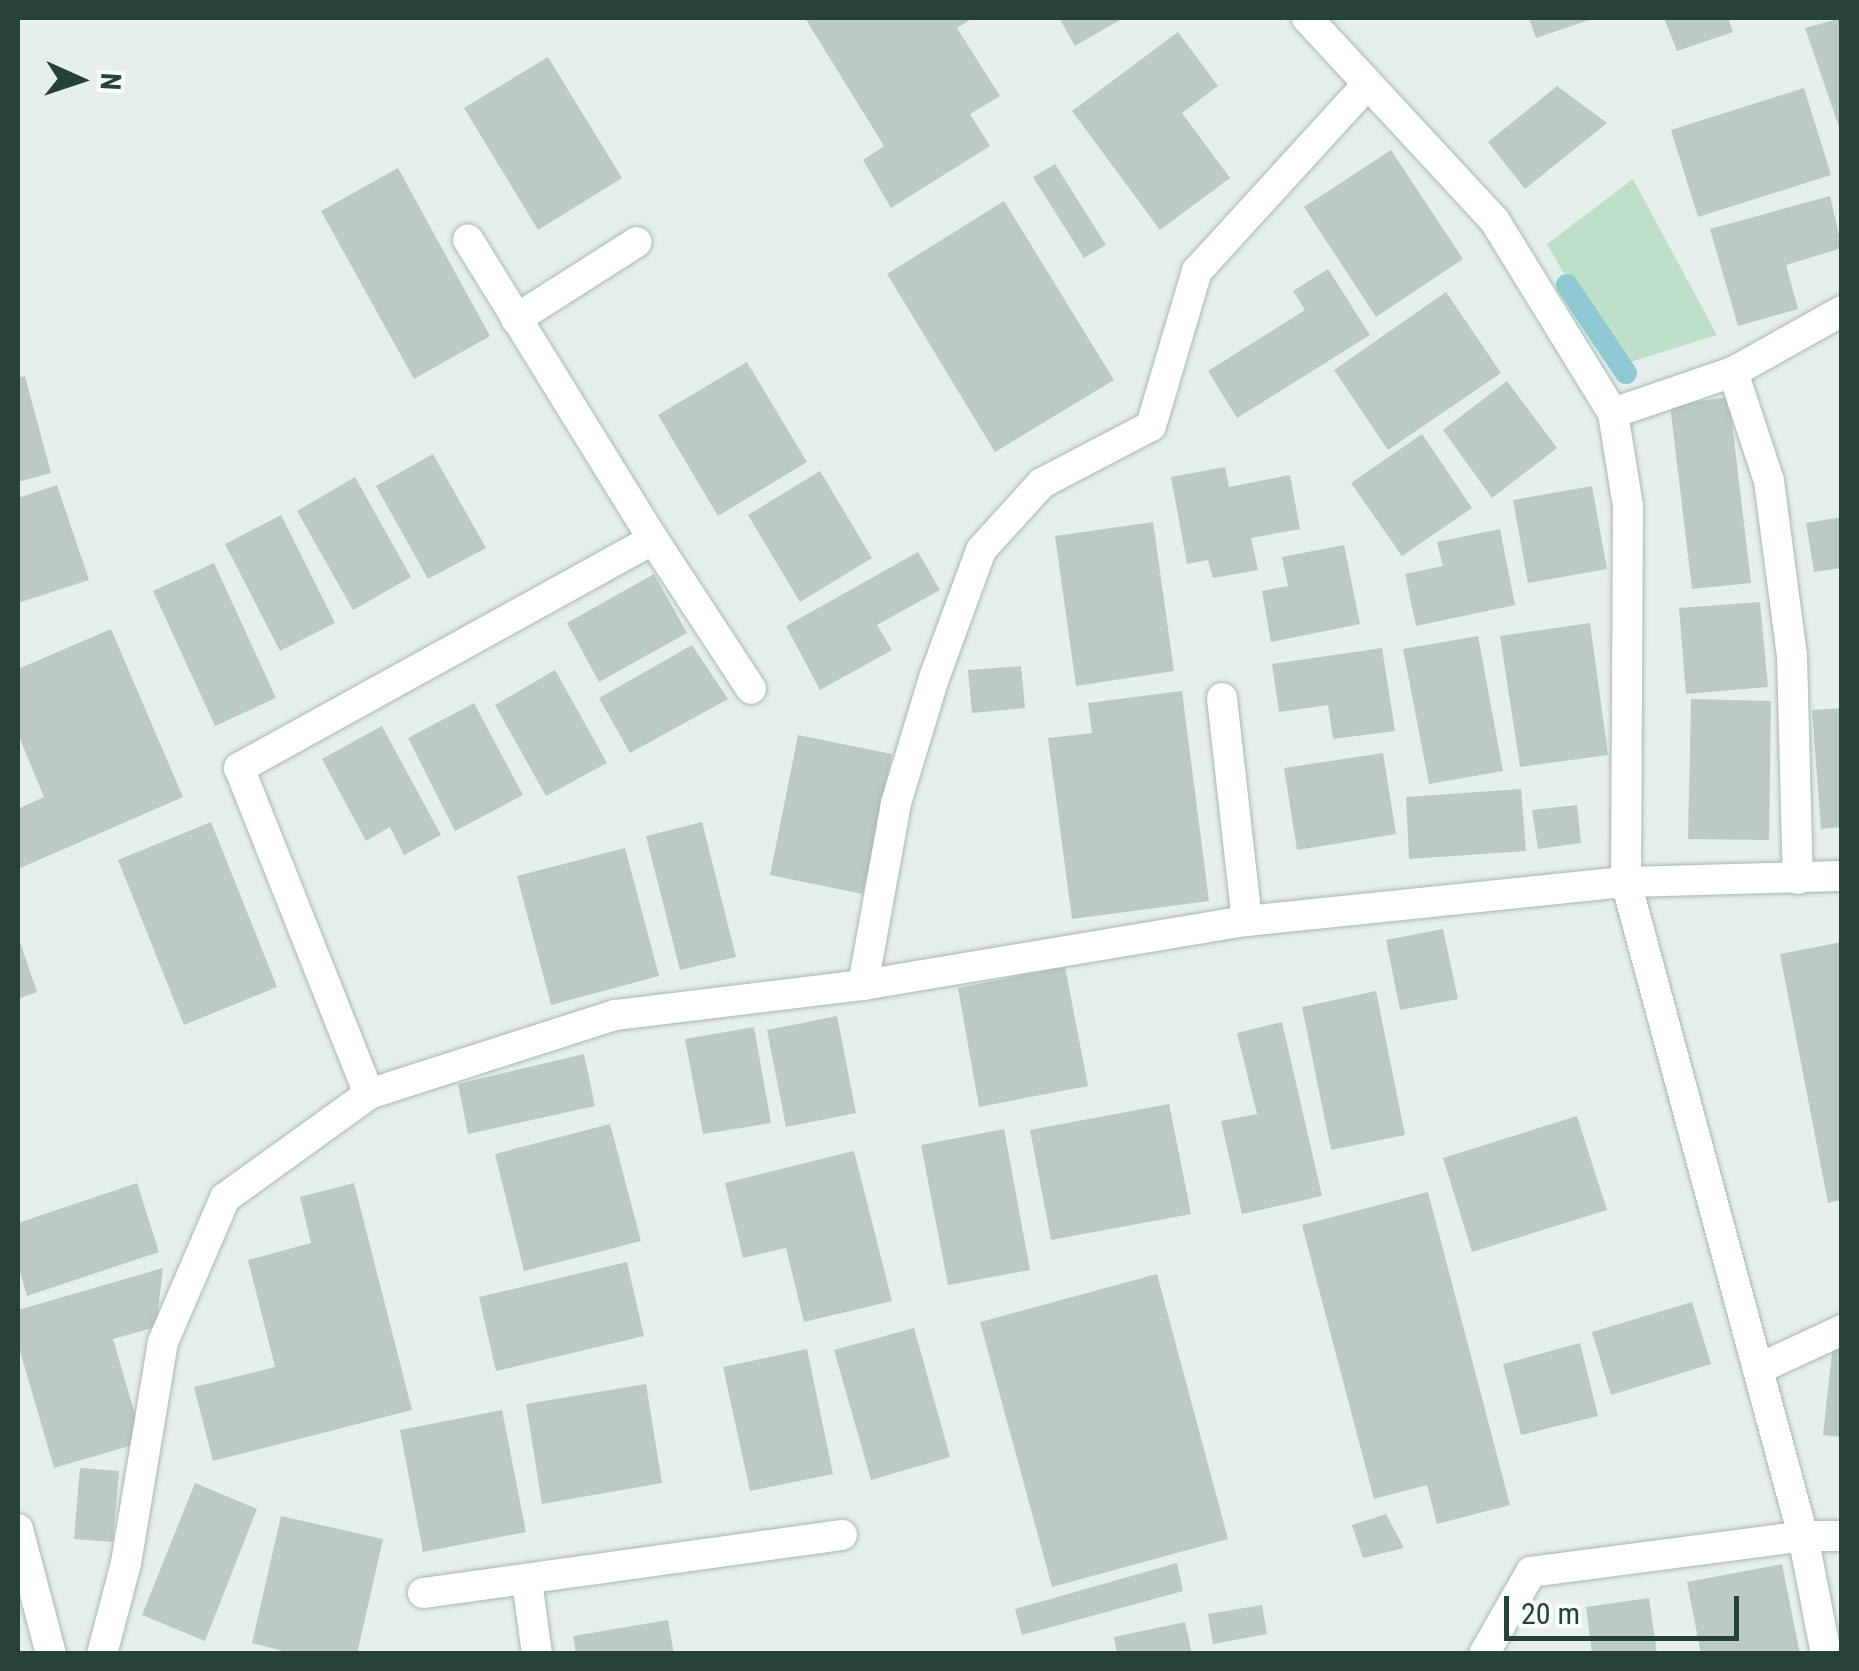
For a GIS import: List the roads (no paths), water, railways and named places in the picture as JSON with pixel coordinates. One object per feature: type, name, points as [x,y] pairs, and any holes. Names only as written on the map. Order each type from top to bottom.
[{"type":"street","points":[[1307,18],[1495,221],[1613,414],[1628,506],[1626,882],[1803,1536],[1826,1654]]},
{"type":"street","points":[[862,985],[896,803],[934,678],[981,550],[1042,483],[1151,426],[1197,270],[1368,84]]},
{"type":"street","points":[[468,240],[751,689]]},
{"type":"street","points":[[516,319],[637,242]]},
{"type":"street","points":[[1613,414],[1733,372],[1842,312]]},
{"type":"street","points":[[1733,372],[1769,481],[1792,656],[1798,879]]},
{"type":"street","points":[[370,1094],[238,768],[653,539]]},
{"type":"street","points":[[1222,698],[1247,921]]},
{"type":"street","points":[[102,1654],[126,1563],[162,1342],[225,1198],[370,1094],[615,1015],[862,985],[1247,921],[1626,882],[1842,876]]},
{"type":"street","points":[[1758,1369],[1842,1330]]},
{"type":"street","points":[[18,1529],[51,1654]]},
{"type":"street","points":[[423,1593],[842,1535]]},
{"type":"street","points":[[1484,1654],[1531,1572],[1803,1536],[1842,1536]]},
{"type":"street","points":[[527,1581],[537,1654]]},
{"type":"waterway","points":[[1567,285],[1626,373]]}]
